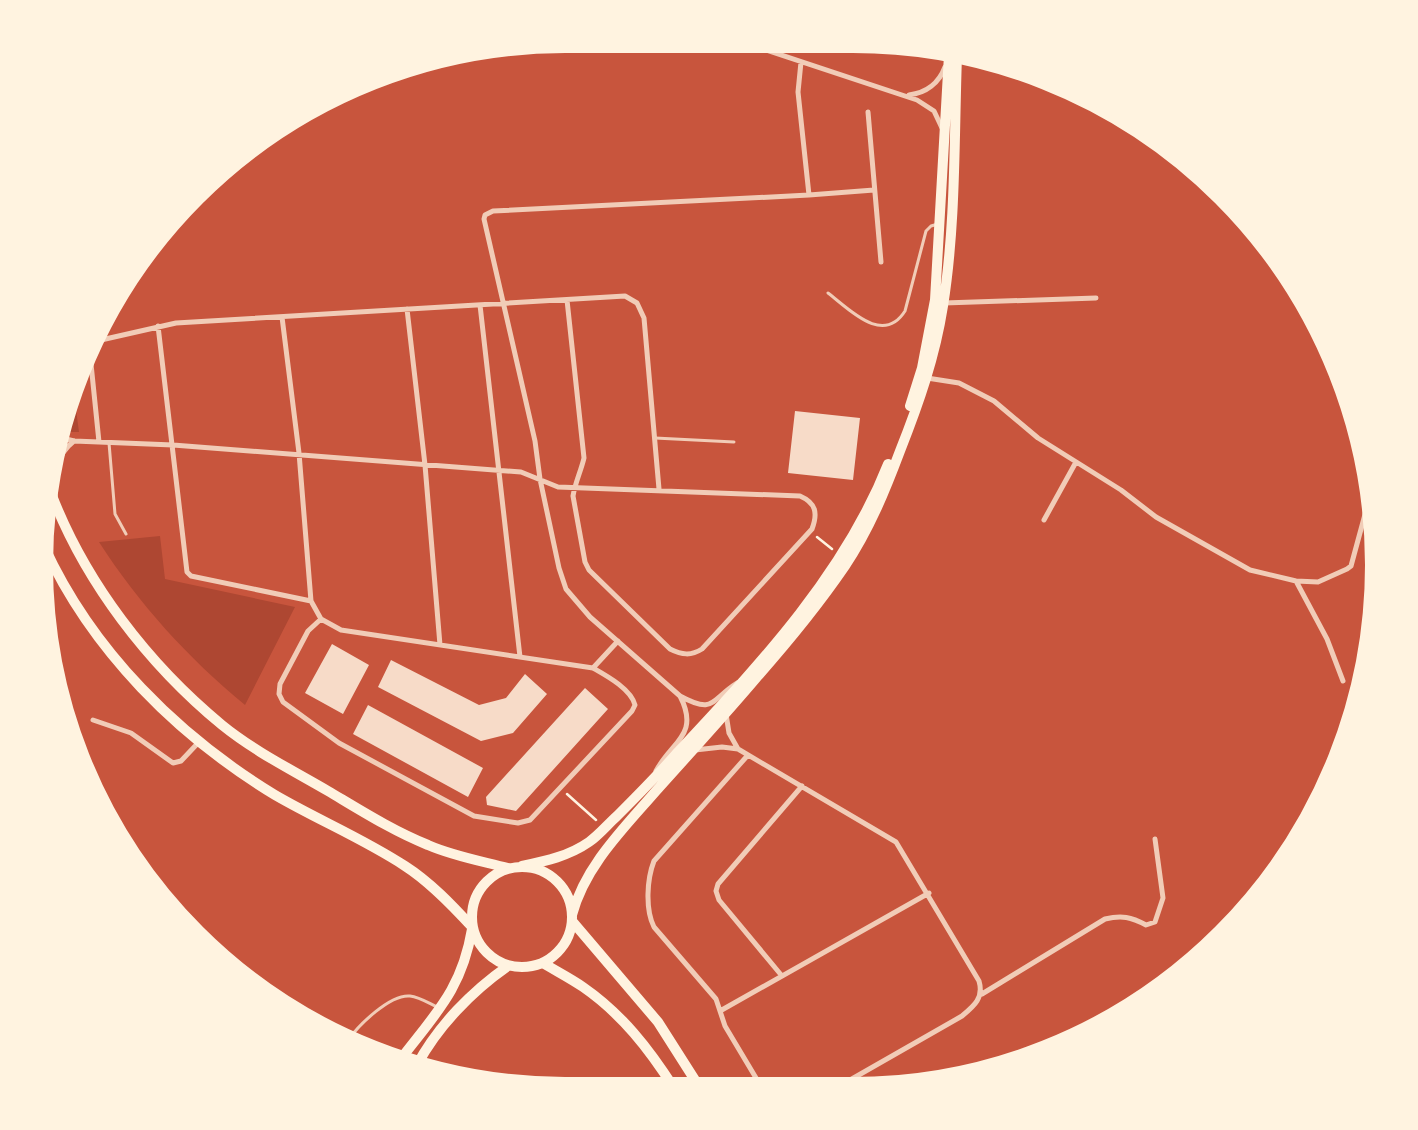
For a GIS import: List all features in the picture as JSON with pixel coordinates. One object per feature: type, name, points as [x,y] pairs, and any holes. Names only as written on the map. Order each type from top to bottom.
[{"type":"main road","points":[[404,1054],[440,1009],[460,977],[467,958],[472,927],[472,912],[476,897],[483,884],[494,875],[508,868],[550,861],[570,853],[590,841],[604,828],[649,784],[749,675],[825,579],[853,535],[884,476],[914,396],[924,360],[935,300],[941,223],[948,59]]},
{"type":"main road","points":[[50,558],[70,595],[126,671],[198,742],[277,796],[407,867],[451,905],[472,927],[485,951],[492,958],[508,966],[520,968],[543,963],[560,950],[566,941],[577,895],[592,869],[627,824],[790,638],[850,558],[871,523],[888,485],[927,378],[944,303],[951,224],[957,61]]},
{"type":"main road","points":[[54,499],[73,541],[93,576],[140,644],[182,689],[223,725],[261,752],[308,780],[427,845],[453,854],[508,868]]},
{"type":"main road","points":[[522,866],[538,869],[551,876],[562,887],[569,900],[572,918],[658,1022],[695,1080]]},
{"type":"main road","points":[[543,963],[581,986],[612,1010],[638,1036],[668,1080]]},
{"type":"main road","points":[[417,1058],[450,1018],[482,985],[508,966]]},
{"type":"main road","points":[[420,1059],[424,1051]]},
{"type":"street","points":[[766,50],[906,96],[928,106],[939,119],[944,138]]},
{"type":"street","points":[[906,96],[923,92],[931,86],[943,71],[947,59]]},
{"type":"street","points":[[801,62],[798,92],[809,195]]},
{"type":"street","points":[[868,112],[881,262]]},
{"type":"street","points":[[749,675],[708,705],[694,704],[680,696],[590,617],[566,589],[559,568],[540,479],[535,440],[505,304],[484,222],[485,215],[492,211],[874,190]]},
{"type":"street","points":[[102,340],[158,326],[625,296],[637,303],[644,318],[659,489]]},
{"type":"street","points":[[944,303],[1096,298]]},
{"type":"street","points":[[66,439],[74,441],[173,444],[299,453],[521,472],[558,487],[575,487],[659,489],[800,496],[809,500],[815,508],[816,518],[812,529],[702,649],[688,655],[679,654],[670,649],[589,570],[585,562],[573,496],[575,487],[584,458],[567,300]]},
{"type":"street","points":[[480,305],[520,657]]},
{"type":"street","points":[[406,309],[425,465],[440,645]]},
{"type":"street","points":[[282,317],[299,453],[311,601],[321,619],[341,630],[593,668],[609,677],[632,698],[634,708],[530,820],[524,822],[474,816],[339,743],[283,702],[279,694],[280,684],[308,631],[321,619]]},
{"type":"street","points":[[158,326],[187,572],[191,576],[311,601]]},
{"type":"street","points":[[91,364],[99,442]]},
{"type":"street","points":[[927,378],[959,383],[994,401],[1038,438],[1121,490],[1156,517],[1250,570],[1296,581],[1318,582],[1351,566],[1365,513]]},
{"type":"street","points":[[64,449],[74,441]]},
{"type":"street","points":[[1044,520],[1076,462]]},
{"type":"street","points":[[1296,581],[1327,639],[1343,680]]},
{"type":"street","points":[[593,668],[618,642]]},
{"type":"street","points":[[649,784],[662,761],[685,733],[688,716],[680,696]]},
{"type":"street","points":[[726,712],[729,733],[738,749]]},
{"type":"street","points":[[93,720],[131,733],[173,763],[181,761],[198,742]]},
{"type":"street","points":[[692,750],[722,747],[738,749],[896,842],[929,893],[979,981],[982,994]]},
{"type":"street","points":[[748,755],[659,853],[650,873],[650,915],[654,927],[716,999],[725,1026],[757,1080]]},
{"type":"street","points":[[782,976],[718,900],[716,891],[718,884],[802,786]]},
{"type":"street","points":[[850,1080],[962,1016],[978,1002],[982,994],[1105,919],[1120,915],[1131,917],[1146,925],[1155,922],[1163,898],[1155,839]]},
{"type":"street","points":[[720,1010],[929,893]]},
{"type":"lane","points":[[828,293],[865,322],[876,326],[888,325],[900,319],[905,311],[926,231],[931,226],[941,223]]},
{"type":"lane","points":[[654,438],[734,442]]},
{"type":"lane","points":[[109,442],[115,514],[126,534]]},
{"type":"lane","points":[[354,1034],[380,1008],[399,997],[409,996],[440,1009]]},
{"type":"path","points":[[815,536],[828,546]]},
{"type":"path","points":[[560,788],[604,828]]},
{"type":"shaded area","points":[[75,405],[79,432],[68,432]]},
{"type":"shaded area","points":[[160,536],[165,579],[295,607],[245,705],[184,649],[166,629],[114,565],[99,542]]},
{"type":"building","points":[[795,411],[860,418],[853,480],[788,473]]},
{"type":"building","points":[[332,644],[369,665],[343,714],[305,693]]},
{"type":"building","points":[[391,660],[479,705],[506,698],[525,674],[547,694],[513,733],[481,741],[378,687]]},
{"type":"building","points":[[585,688],[608,709],[516,811],[487,805],[486,797]]},
{"type":"building","points":[[368,705],[483,768],[468,797],[353,734]]}]
